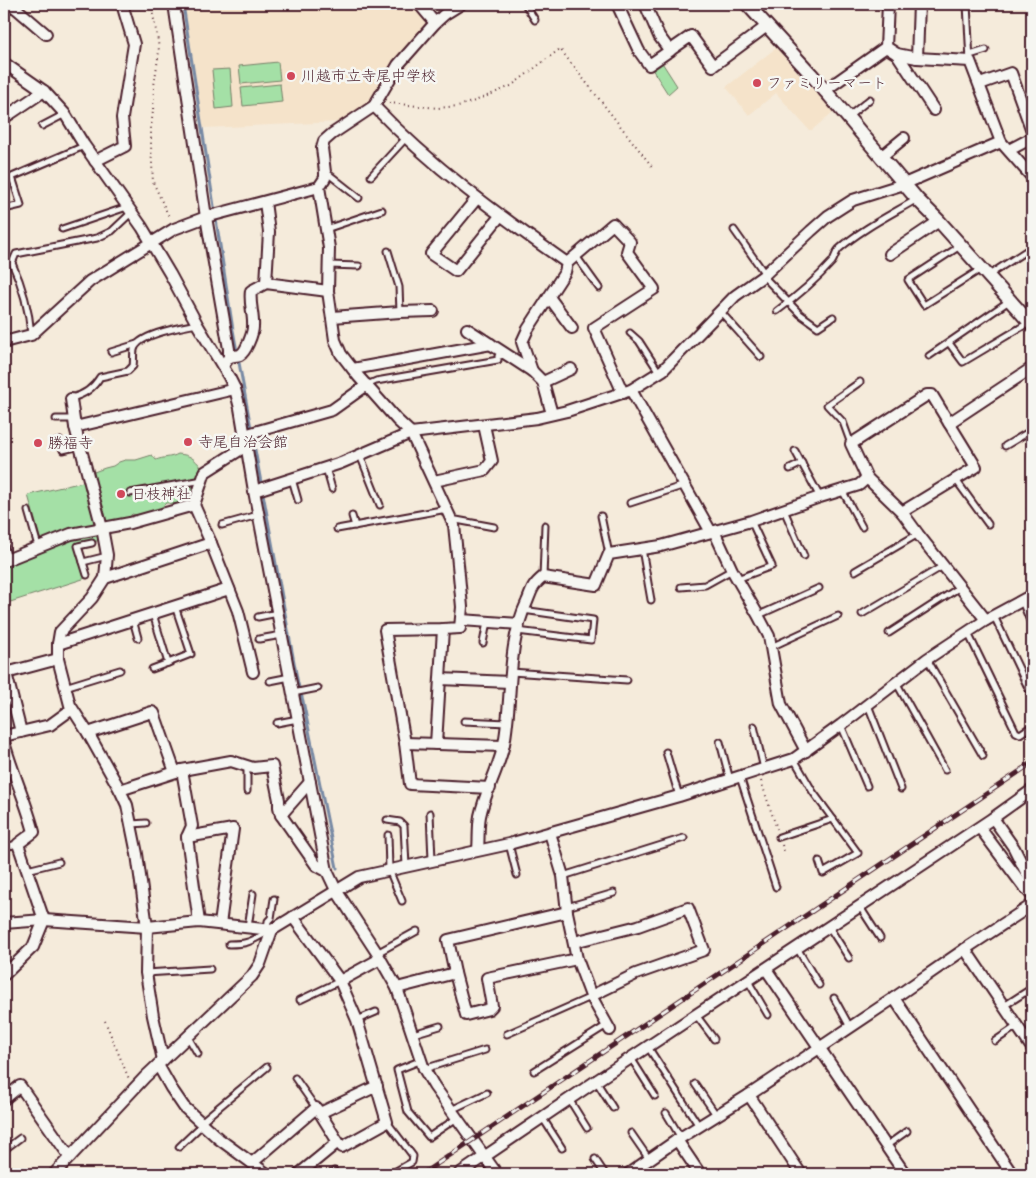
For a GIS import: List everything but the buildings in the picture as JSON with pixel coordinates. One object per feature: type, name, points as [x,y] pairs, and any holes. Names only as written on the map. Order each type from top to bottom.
[{"type":"street","points":[[4,12],[10,4],[46,34]]},
{"type":"street","points":[[95,161],[125,146],[122,118],[134,44],[122,4]]},
{"type":"street","points":[[174,4],[206,217],[229,349],[229,356],[223,366]]},
{"type":"street","points":[[419,4],[435,23]]},
{"type":"street","points":[[461,4],[435,23],[398,65],[375,104],[324,141],[322,148],[325,178],[319,188],[329,248],[328,291],[335,340],[341,354],[353,369],[411,433],[454,525],[462,607],[460,628],[385,630],[405,743],[410,784],[490,788]]},
{"type":"street","points":[[617,4],[639,51],[649,65],[690,36],[713,66],[767,26]]},
{"type":"street","points":[[645,4],[659,36],[670,51]]},
{"type":"street","points":[[748,4],[882,156],[917,199],[1031,324]]},
{"type":"street","points":[[886,47],[888,4]]},
{"type":"street","points":[[917,58],[919,4]]},
{"type":"street","points":[[824,90],[886,47]]},
{"type":"street","points":[[886,47],[897,54],[917,58],[970,58],[1002,142],[1032,177]]},
{"type":"street","points":[[897,54],[934,110]]},
{"type":"street","points":[[4,63],[44,91],[65,114],[151,243],[196,324],[223,366],[234,389],[240,408],[254,491],[327,871],[336,890],[397,988],[423,1065],[434,1086],[497,1174]]},
{"type":"street","points":[[980,84],[1011,73],[1032,131]]},
{"type":"street","points":[[4,118],[44,91]]},
{"type":"street","points":[[375,104],[406,138],[434,163],[500,216],[567,263]]},
{"type":"street","points":[[882,156],[904,138]]},
{"type":"street","points":[[1009,150],[1032,138]]},
{"type":"street","points":[[254,491],[326,468],[411,433],[536,418],[567,411],[627,391],[663,370],[735,296],[764,275],[828,216],[853,200],[904,184],[1002,142]]},
{"type":"street","points":[[4,342],[31,335],[90,281],[174,229],[206,217],[319,188]]},
{"type":"street","points":[[477,198],[431,254],[456,271],[500,216]]},
{"type":"street","points":[[265,202],[269,232],[266,282]]},
{"type":"street","points":[[890,254],[939,221]]},
{"type":"street","points":[[532,371],[522,342],[528,329],[565,272],[567,263],[613,224],[630,242],[627,252],[654,289],[594,328],[627,391],[685,485],[769,636],[781,704],[806,750]]},
{"type":"street","points":[[229,356],[240,355],[248,346],[253,328],[251,291],[266,282],[328,291]]},
{"type":"street","points":[[549,297],[572,328]]},
{"type":"street","points":[[332,317],[433,311]]},
{"type":"street","points":[[467,329],[532,371],[544,382],[552,414]]},
{"type":"street","points":[[353,369],[491,344]]},
{"type":"street","points":[[950,423],[1032,368]]},
{"type":"street","points":[[544,382],[571,369]]},
{"type":"street","points":[[244,435],[332,410],[367,385]]},
{"type":"street","points":[[75,423],[234,389]]},
{"type":"street","points":[[902,512],[976,468],[932,395],[927,395],[851,444],[867,478],[902,512],[960,587],[990,618]]},
{"type":"street","points":[[70,399],[80,446],[102,528],[107,555],[106,578],[92,598],[60,632],[58,659],[70,705],[88,733],[127,805],[132,824],[147,927],[146,973],[160,1062],[171,1088],[184,1107],[219,1139],[258,1170],[318,1111],[358,1100],[377,1086]]},
{"type":"street","points":[[434,481],[485,470],[492,461],[484,424]]},
{"type":"street","points":[[246,446],[205,472],[194,505],[238,611],[253,672]]},
{"type":"street","points":[[478,850],[480,816],[503,746],[507,724],[512,655],[522,610],[534,584],[543,577],[596,586],[609,554],[661,546],[752,521],[859,485],[867,478]]},
{"type":"street","points":[[6,560],[71,534],[130,523],[194,505]]},
{"type":"street","points":[[106,578],[211,543]]},
{"type":"street","points":[[58,644],[229,589]]},
{"type":"street","points":[[4,923],[44,920],[147,927],[199,922],[270,929],[359,877],[509,844],[550,833],[679,796],[794,759],[927,659],[990,618],[1032,594]]},
{"type":"street","points":[[461,620],[487,622],[518,628]]},
{"type":"street","points":[[436,744],[443,629]]},
{"type":"street","points":[[20,732],[6,673],[58,659]]},
{"type":"street","points":[[440,679],[511,677]]},
{"type":"street","points":[[4,736],[50,725],[72,709]]},
{"type":"street","points":[[88,733],[152,712],[154,713],[179,771],[192,826],[187,837],[199,922]]},
{"type":"street","points":[[4,742],[8,767],[29,812],[34,832],[18,844],[44,920],[33,947],[4,975]]},
{"type":"street","points":[[405,743],[503,746]]},
{"type":"street","points":[[120,790],[179,771],[231,761],[253,768],[272,766],[281,815],[316,865],[327,871]]},
{"type":"street","points":[[281,815],[310,782]]},
{"type":"street","points":[[459,1174],[596,1081],[980,828],[1032,790]]},
{"type":"street","points":[[993,818],[1014,848],[1032,884]]},
{"type":"street","points":[[980,828],[1032,895]]},
{"type":"street","points":[[187,837],[233,829],[220,924]]},
{"type":"street","points":[[550,833],[563,876],[567,910],[578,959],[591,996],[609,1027]]},
{"type":"street","points":[[628,1174],[820,1048],[1032,905]]},
{"type":"street","points":[[574,942],[638,926],[688,908],[704,950],[636,974],[591,996]]},
{"type":"street","points":[[567,910],[448,940],[466,1015],[489,1009],[492,1006],[487,978],[578,959]]},
{"type":"street","points":[[293,917],[340,981],[357,1020],[387,1122],[342,1147],[318,1111]]},
{"type":"street","points":[[56,1174],[160,1062],[252,976],[260,964],[270,929]]},
{"type":"street","points":[[965,949],[1017,1026],[1029,1034],[1032,1048]]},
{"type":"street","points":[[340,981],[378,956]]},
{"type":"street","points":[[766,969],[904,1174]]},
{"type":"street","points":[[397,988],[455,973]]},
{"type":"street","points":[[894,998],[1012,1174]]},
{"type":"street","points":[[4,1098],[20,1086],[70,1157]]},
{"type":"street","points":[[749,1095],[801,1174]]},
{"type":"street","points":[[679,1139],[700,1174]]},
{"type":"street","points":[[299,1174],[338,1142]]},
{"type":"lane","points":[[525,4],[535,20]]},
{"type":"lane","points":[[967,4],[970,58],[986,50]]},
{"type":"lane","points":[[848,117],[870,98]]},
{"type":"lane","points":[[42,126],[65,114]]},
{"type":"lane","points":[[370,176],[406,138]]},
{"type":"lane","points":[[4,209],[21,205],[12,177],[84,145]]},
{"type":"lane","points":[[325,172],[359,198]]},
{"type":"lane","points":[[777,311],[834,260],[837,251],[868,228],[917,199]]},
{"type":"lane","points":[[62,229],[130,209]]},
{"type":"lane","points":[[31,335],[30,318],[20,281],[12,263],[16,254],[97,238],[112,231],[130,209]]},
{"type":"lane","points":[[326,230],[382,210]]},
{"type":"lane","points":[[734,230],[764,275],[800,314],[818,327],[833,317]]},
{"type":"lane","points":[[960,246],[908,280],[924,305],[1032,246]]},
{"type":"lane","points":[[388,252],[398,287],[400,312]]},
{"type":"lane","points":[[576,255],[599,288]]},
{"type":"lane","points":[[329,265],[359,266]]},
{"type":"lane","points":[[929,356],[1010,300]]},
{"type":"lane","points":[[720,311],[761,357]]},
{"type":"lane","points":[[111,352],[136,344],[142,339],[153,335],[196,324]]},
{"type":"lane","points":[[949,343],[963,362],[1031,324]]},
{"type":"lane","points":[[630,332],[639,341],[659,373]]},
{"type":"lane","points":[[70,399],[89,391],[100,377],[128,371],[133,366],[136,344]]},
{"type":"lane","points":[[367,385],[376,381],[498,360],[498,356],[507,355]]},
{"type":"lane","points":[[851,444],[842,422],[827,405],[860,382]]},
{"type":"lane","points":[[56,419],[75,423]]},
{"type":"lane","points":[[1005,446],[1032,430]]},
{"type":"lane","points":[[56,442],[60,441],[63,450],[80,446]]},
{"type":"lane","points":[[795,451],[820,497]]},
{"type":"lane","points":[[360,455],[380,505]]},
{"type":"lane","points":[[790,469],[802,463]]},
{"type":"lane","points":[[326,468],[332,490]]},
{"type":"lane","points":[[292,479],[298,500]]},
{"type":"lane","points":[[130,493],[202,480]]},
{"type":"lane","points":[[956,480],[988,524]]},
{"type":"lane","points":[[630,503],[685,485]]},
{"type":"lane","points":[[842,490],[862,528]]},
{"type":"lane","points":[[784,510],[804,556]]},
{"type":"lane","points":[[28,511],[38,546]]},
{"type":"lane","points":[[337,529],[449,514],[494,527]]},
{"type":"lane","points":[[222,524],[259,515]]},
{"type":"lane","points":[[352,516],[355,526]]},
{"type":"lane","points":[[601,516],[609,554]]},
{"type":"lane","points":[[681,587],[705,586],[735,575],[772,566],[752,521]]},
{"type":"lane","points":[[543,577],[545,525]]},
{"type":"lane","points":[[855,571],[918,534]]},
{"type":"lane","points":[[87,575],[78,546],[92,543]]},
{"type":"lane","points":[[4,545],[6,560]]},
{"type":"lane","points":[[642,549],[651,600]]},
{"type":"lane","points":[[83,562],[107,555]]},
{"type":"lane","points":[[862,614],[943,566]]},
{"type":"lane","points":[[889,633],[960,587]]},
{"type":"lane","points":[[758,616],[819,588]]},
{"type":"lane","points":[[1022,600],[1032,626]]},
{"type":"lane","points":[[152,669],[191,654],[176,606]]},
{"type":"lane","points":[[518,628],[591,640],[593,620],[522,610]]},
{"type":"lane","points":[[258,617],[278,613]]},
{"type":"lane","points":[[153,614],[168,663]]},
{"type":"lane","points":[[771,647],[838,616]]},
{"type":"lane","points":[[990,618],[1032,696]]},
{"type":"lane","points":[[133,620],[138,638]]},
{"type":"lane","points":[[483,642],[487,622]]},
{"type":"lane","points":[[968,633],[1016,732],[1020,734],[1032,726]]},
{"type":"lane","points":[[259,639],[282,635]]},
{"type":"lane","points":[[927,659],[983,756]]},
{"type":"lane","points":[[65,687],[120,670]]},
{"type":"lane","points":[[270,681],[290,677]]},
{"type":"lane","points":[[511,677],[627,680]]},
{"type":"lane","points":[[896,682],[945,770]]},
{"type":"lane","points":[[293,693],[318,688]]},
{"type":"lane","points":[[868,704],[901,789]]},
{"type":"lane","points":[[278,723],[298,719]]},
{"type":"lane","points":[[464,721],[507,724]]},
{"type":"lane","points":[[841,725],[867,786]]},
{"type":"lane","points":[[754,726],[761,770]]},
{"type":"lane","points":[[720,742],[776,887]]},
{"type":"lane","points":[[666,752],[679,796]]},
{"type":"lane","points":[[794,759],[813,792],[858,853],[823,873],[819,861]]},
{"type":"lane","points":[[247,766],[247,791]]},
{"type":"lane","points":[[430,813],[432,860]]},
{"type":"lane","points":[[779,837],[833,819]]},
{"type":"lane","points":[[387,820],[400,822],[404,826],[406,866]]},
{"type":"lane","points":[[132,824],[146,823]]},
{"type":"lane","points":[[388,835],[389,870],[402,901]]},
{"type":"lane","points":[[563,876],[684,838]]},
{"type":"lane","points":[[4,847],[18,844]]},
{"type":"lane","points":[[509,844],[517,875]]},
{"type":"lane","points":[[27,870],[59,862]]},
{"type":"lane","points":[[567,910],[614,893]]},
{"type":"lane","points":[[248,927],[253,894]]},
{"type":"lane","points":[[229,944],[252,942],[270,929],[268,921],[271,918],[274,900]]},
{"type":"lane","points":[[860,907],[880,938]]},
{"type":"lane","points":[[829,927],[849,958]]},
{"type":"lane","points":[[378,956],[417,931]]},
{"type":"lane","points":[[797,948],[819,985]]},
{"type":"lane","points":[[146,973],[210,969]]},
{"type":"lane","points":[[300,1000],[340,981]]},
{"type":"lane","points":[[748,981],[768,1015]]},
{"type":"lane","points":[[1004,1006],[1032,988]]},
{"type":"lane","points":[[507,1034],[591,996]]},
{"type":"lane","points":[[834,998],[850,1027]]},
{"type":"lane","points":[[357,1020],[376,1012]]},
{"type":"lane","points":[[696,1015],[714,1040]]},
{"type":"lane","points":[[413,1034],[440,1026]]},
{"type":"lane","points":[[995,1041],[1017,1026]]},
{"type":"lane","points":[[534,1071],[609,1027]]},
{"type":"lane","points":[[188,1037],[198,1054]]},
{"type":"lane","points":[[648,1047],[700,1126]]},
{"type":"lane","points":[[485,1050],[397,1070],[408,1112],[429,1137],[454,1114],[487,1094]]},
{"type":"lane","points":[[631,1058],[655,1096]]},
{"type":"lane","points":[[179,1147],[202,1123],[267,1067]]},
{"type":"lane","points":[[295,1078],[318,1111]]},
{"type":"lane","points":[[596,1081],[613,1108]]},
{"type":"lane","points":[[695,1084],[717,1116]]},
{"type":"lane","points":[[569,1099],[587,1128]]},
{"type":"lane","points":[[666,1113],[679,1139]]},
{"type":"lane","points":[[542,1117],[562,1148]]},
{"type":"lane","points":[[387,1122],[413,1156],[412,1162],[391,1174]]},
{"type":"lane","points":[[886,1146],[907,1131]]},
{"type":"lane","points":[[631,1133],[649,1160]]},
{"type":"lane","points":[[4,1150],[20,1138]]},
{"type":"lane","points":[[595,1159],[605,1174]]},
{"type":"path","points":[[151,4],[158,41],[150,146],[153,182],[174,229]]},
{"type":"path","points":[[375,104],[438,108],[458,106],[475,101],[511,86],[560,49],[654,169]]},
{"type":"path","points":[[761,770],[784,852]]},
{"type":"path","points":[[105,1021],[135,1088]]},
{"type":"shaded area","name":"川越市立寺尾中学校","points":[[184,4],[414,4],[431,25],[372,101],[340,122],[203,128]]},
{"type":"shaded area","points":[[776,48],[833,112],[812,130],[809,130],[776,93],[749,115],[726,87]]},
{"type":"green space","points":[[661,61],[677,86],[668,94],[652,69]]},
{"type":"green space","points":[[278,62],[280,80],[241,84],[239,66]]},
{"type":"green space","points":[[230,69],[233,107],[216,109],[212,70]]},
{"type":"green space","points":[[280,84],[282,102],[243,106],[241,88]]},
{"type":"green space","points":[[178,454],[192,458],[202,468],[198,488],[190,501],[182,504],[166,503],[150,513],[132,514],[127,520],[108,522],[102,502],[98,498],[91,473],[125,460],[136,460],[152,455],[156,460]]},
{"type":"green space","points":[[87,481],[98,525],[70,531],[41,541],[28,495]]},
{"type":"green space","points":[[97,530],[102,540],[76,545],[86,578],[4,604],[4,564],[54,542]]},
{"type":"waterway","points":[[183,4],[233,330],[298,684],[337,868]]},
{"type":"railway","points":[[422,1174],[1032,763]]},
{"type":"place","name":"川越市立寺尾中学校","points":[[291,76]]},
{"type":"place","name":"ファミリーマート","points":[[757,83]]},
{"type":"place","name":"寺尾自治会館","points":[[188,442]]},
{"type":"place","name":"勝福寺","points":[[38,443]]},
{"type":"place","name":"日枝神社","points":[[121,494]]}]
